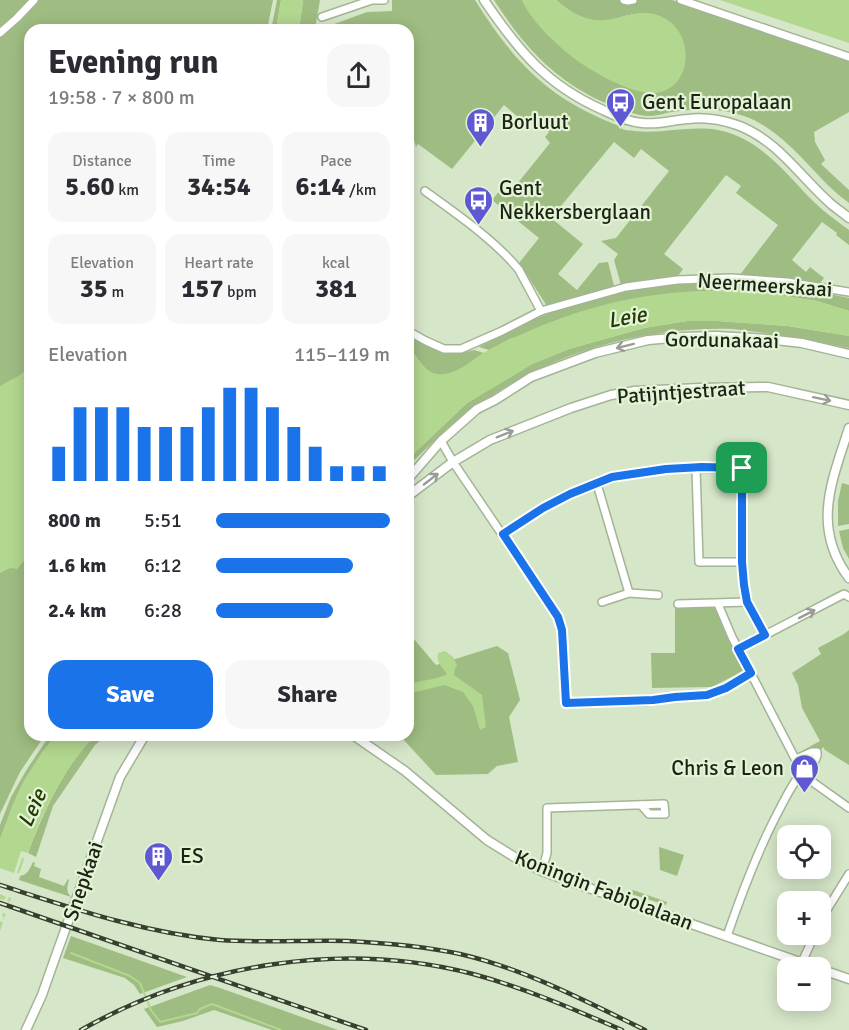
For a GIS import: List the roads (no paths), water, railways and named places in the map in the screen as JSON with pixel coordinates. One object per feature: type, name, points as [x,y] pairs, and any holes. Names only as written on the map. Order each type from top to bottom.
[{"type":"street","points":[[0,33],[34,0]]},
{"type":"street","points":[[322,17],[372,0],[384,0]]},
{"type":"street","points":[[484,0],[515,44],[544,73],[568,91],[612,114],[642,123],[701,118],[721,121],[748,130],[777,149],[830,203],[849,218]]},
{"type":"street","points":[[624,0],[633,0]]},
{"type":"street","points":[[681,0],[849,57]]},
{"type":"street","points":[[425,190],[504,253],[519,270],[541,311]]},
{"type":"street","name":"Neermeerskaai","points":[[414,334],[444,349],[461,349],[541,311],[626,287],[684,279],[731,278],[787,282],[849,292]]},
{"type":"street","name":"Gordunakaai","points":[[414,472],[441,441],[477,409],[531,377],[595,353],[648,340],[716,336],[802,343],[849,354]]},
{"type":"street","name":"Patijntjestraat","points":[[453,462],[490,440],[611,395],[700,388],[768,387],[849,405]]},
{"type":"street","points":[[849,428],[830,489],[827,517],[834,552],[849,578]]},
{"type":"street","points":[[441,441],[558,617],[562,630],[566,703],[653,700],[707,695],[726,688],[751,673]]},
{"type":"street","points":[[414,491],[453,462]]},
{"type":"street","points":[[696,468],[699,562],[742,562]]},
{"type":"street","points":[[503,534],[543,508],[612,477],[666,469],[742,468],[744,585],[747,602],[765,635]]},
{"type":"street","points":[[597,484],[629,593]]},
{"type":"street","points":[[602,603],[629,593],[658,595]]},
{"type":"street","points":[[738,649],[844,594],[849,597]]},
{"type":"street","points":[[678,604],[747,602]]},
{"type":"street","points":[[718,604],[738,649],[805,775],[849,808]]},
{"type":"street","name":"Snepkaai","points":[[26,1030],[52,968],[120,777],[141,741]]},
{"type":"street","name":"Koningin Fabiolalaan","points":[[362,741],[405,771],[487,840],[516,858],[542,871],[788,957]]},
{"type":"street","points":[[727,936],[760,848],[783,802],[805,775],[817,756],[817,752],[796,759]]},
{"type":"street","points":[[542,871],[547,853],[547,808],[642,805]]},
{"type":"street","points":[[831,903],[849,874]]},
{"type":"street","name":"Koningin Fabiolalaan","points":[[831,972],[849,979]]},
{"type":"water","points":[[281,0],[303,0],[300,24],[277,24]]},
{"type":"water","points":[[522,0],[554,0],[575,14],[594,20],[610,20],[641,13],[657,15],[669,21],[683,41],[686,53],[685,65],[680,77],[673,86],[661,92],[651,93],[638,91],[611,81],[585,66],[560,47],[536,22]]},
{"type":"water","points":[[720,0],[849,0],[849,43]]},
{"type":"water","name":"Leie","points":[[727,290],[817,301],[849,311],[849,336],[788,326],[717,321],[687,321],[644,328],[569,349],[532,364],[467,403],[414,453],[414,354],[428,370],[445,374],[456,371],[485,352],[563,317],[629,299]]},
{"type":"water","points":[[24,372],[24,561],[17,569],[10,568],[0,573],[0,386]]},
{"type":"water","points":[[445,651],[453,657],[457,665],[454,675],[482,695],[486,727],[480,730],[473,706],[463,692],[444,685],[414,692],[414,683],[447,674],[440,664],[438,653]]},
{"type":"water","name":"Leie","points":[[51,741],[90,741],[71,764],[46,808],[24,859],[0,931],[0,839],[23,782]]},
{"type":"waterway","points":[[71,953],[130,976],[140,983],[151,1010],[160,1022],[197,1013],[200,1009],[212,1004],[281,1030]]},
{"type":"railway","points":[[0,885],[136,926],[192,937],[236,941],[361,942],[418,947],[460,954],[531,977],[645,1030]]},
{"type":"railway","points":[[0,903],[366,1030]]},
{"type":"railway","points":[[81,1030],[126,1007],[222,974],[272,964],[322,959],[373,959],[423,964],[473,974],[530,992],[622,1030]]},
{"type":"place","name":"Gent Europalaan","points":[[621,128]]},
{"type":"place","name":"Borluut","points":[[480,148]]},
{"type":"place","name":"Gent Nekkersberglaan","points":[[478,226]]},
{"type":"place","name":"Chris & Leon","points":[[805,794]]},
{"type":"place","name":"ES","points":[[159,882]]}]
